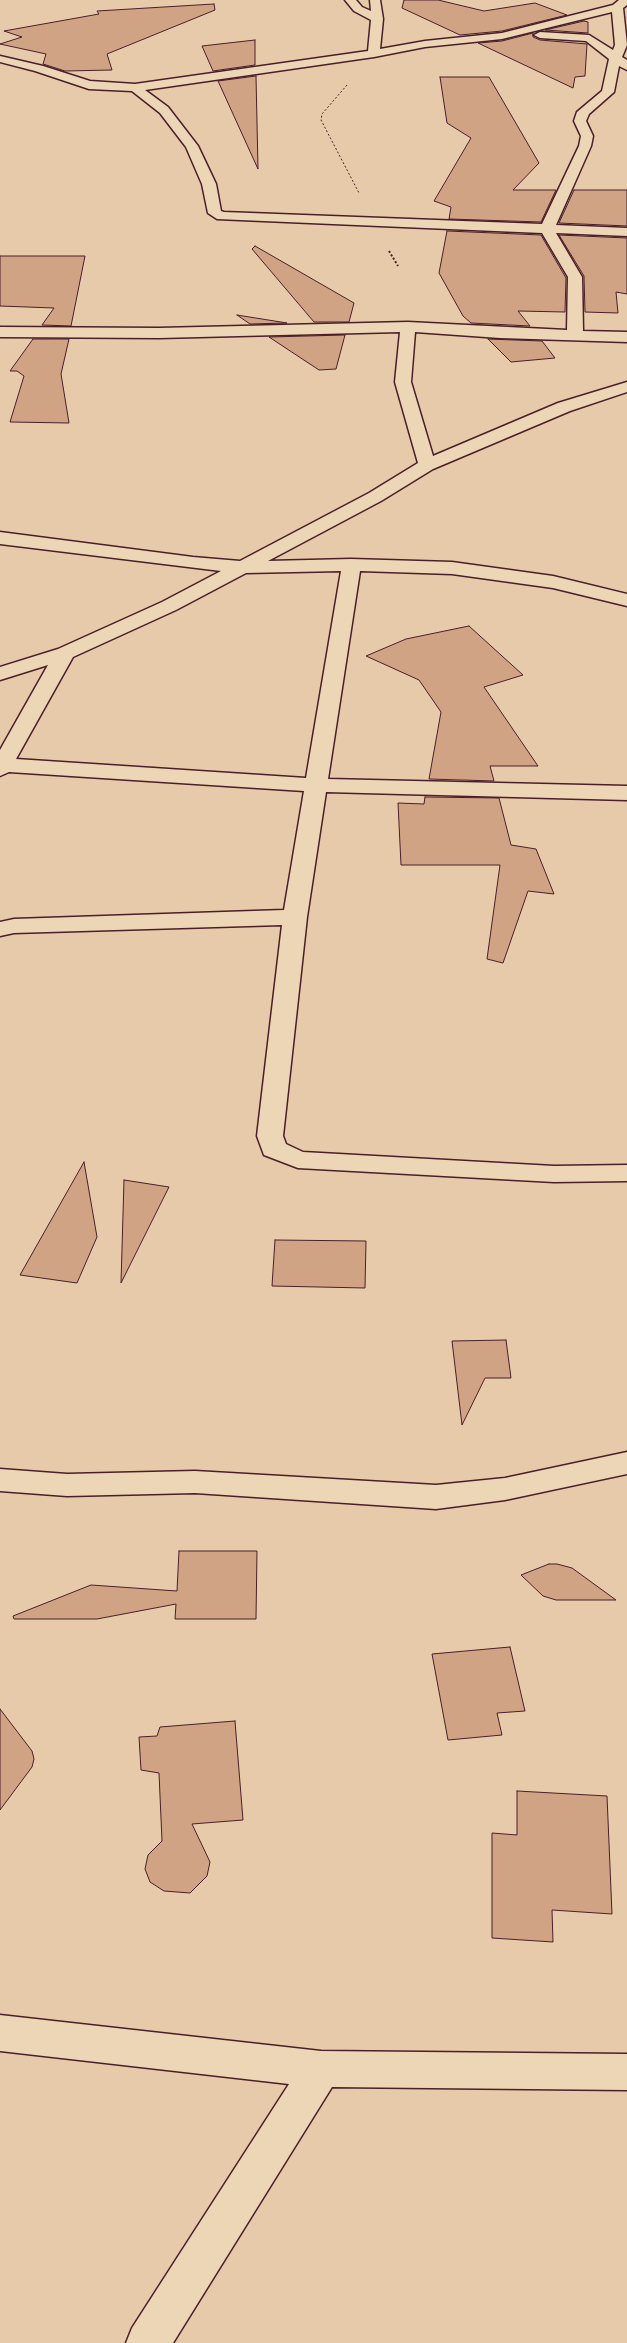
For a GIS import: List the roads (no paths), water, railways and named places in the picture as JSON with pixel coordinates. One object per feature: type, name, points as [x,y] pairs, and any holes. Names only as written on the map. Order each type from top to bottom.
[{"type":"street","points":[[350,0],[358,9],[377,19]]},
{"type":"street","points":[[374,54],[377,19],[375,0]]},
{"type":"street","points":[[502,36],[622,4],[621,62],[608,92],[583,112],[580,121],[587,136],[585,146],[555,208],[547,230]]},
{"type":"street","points":[[0,59],[39,68],[89,85],[135,88],[374,54],[425,44],[502,36],[558,35],[589,38],[621,62]]},
{"type":"street","points":[[135,88],[164,110],[192,146],[209,184],[215,213],[222,216],[627,232]]},
{"type":"street","points":[[547,230],[575,277],[575,334]]},
{"type":"street","points":[[408,327],[403,382],[427,465]]},
{"type":"street","points":[[0,332],[159,333],[408,327],[500,333],[627,337]]},
{"type":"street","points":[[0,674],[65,653],[170,606],[375,497],[427,465],[564,406],[627,387]]},
{"type":"street","points":[[0,538],[140,558],[242,567],[351,565],[452,568],[553,582],[627,600]]},
{"type":"street","points":[[351,565],[294,917],[270,1136],[274,1149],[298,1160],[554,1174],[627,1173]]},
{"type":"street","points":[[65,653],[2,766],[315,785],[627,793]]},
{"type":"street","points":[[0,928],[294,917]]},
{"type":"street","points":[[0,1480],[67,1486],[195,1482],[436,1497],[505,1489],[627,1463]]},
{"type":"street","points":[[0,2033],[321,2069],[627,2072]]},
{"type":"street","points":[[148,2343],[321,2069]]}]
